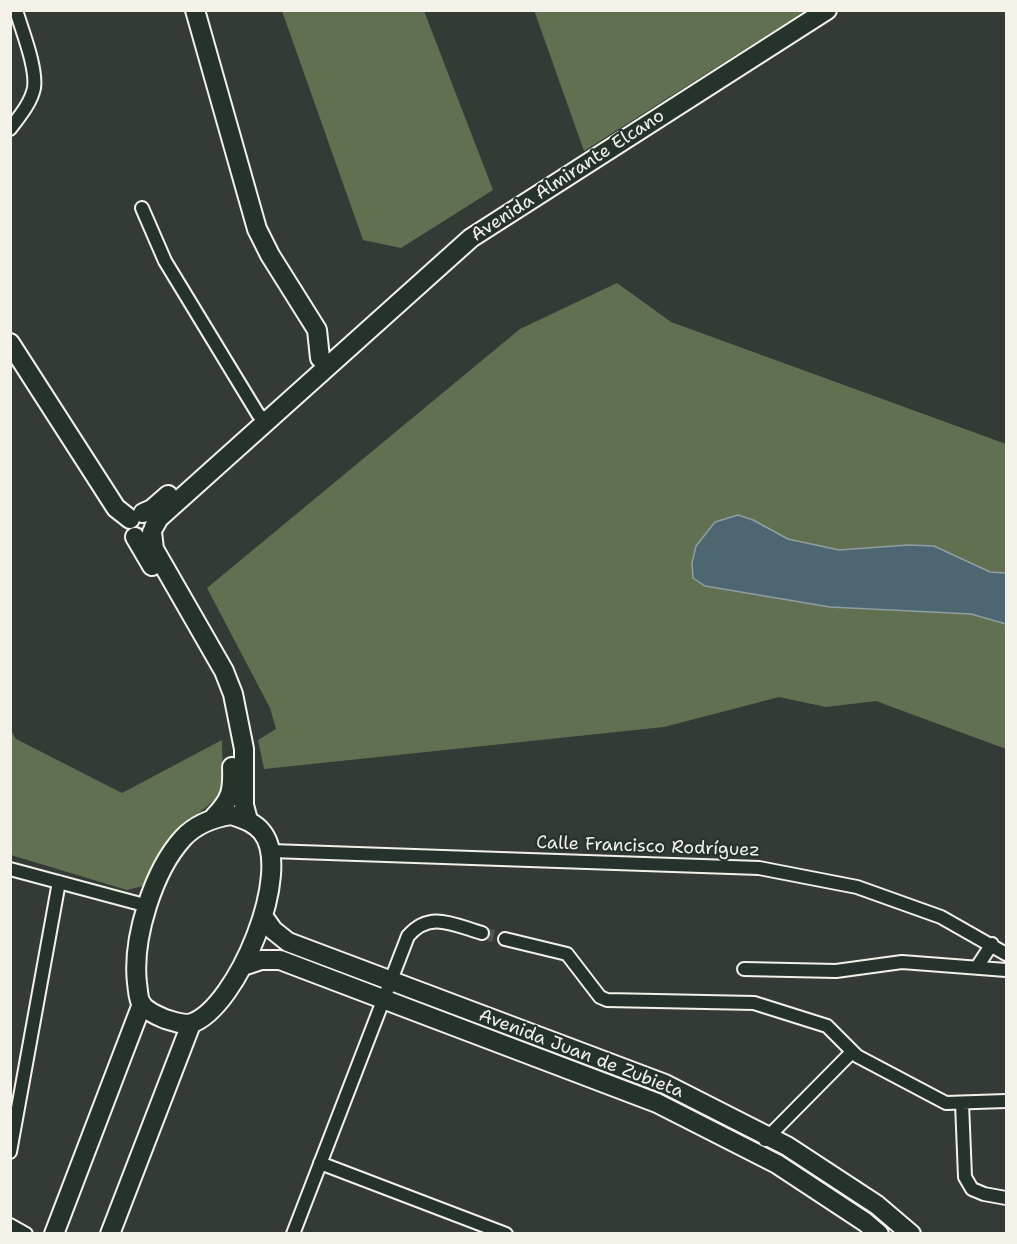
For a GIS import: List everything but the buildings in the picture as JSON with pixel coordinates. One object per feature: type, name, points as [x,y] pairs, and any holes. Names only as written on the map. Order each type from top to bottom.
[{"type":"street","points":[[10,129],[28,103],[34,88],[33,71],[16,10]]},
{"type":"street","points":[[195,10],[257,229],[270,255],[317,330],[323,362]]},
{"type":"street","name":"Avenida Almirante Elcano","points":[[143,525],[159,518],[464,229],[805,10]]},
{"type":"street","name":"Avenida Almirante Elcano","points":[[323,362],[471,238],[826,10]]},
{"type":"street","points":[[142,208],[165,261],[262,418]]},
{"type":"street","points":[[10,343],[116,508],[143,525],[222,697],[232,750],[232,786],[227,804],[214,817],[197,826],[183,838],[171,854],[158,880],[139,937],[135,967],[142,1004],[157,1016],[174,1022],[190,1024],[207,1014],[228,992],[243,966],[268,902],[271,851],[263,833],[248,820],[231,815],[214,817]]},
{"type":"street","points":[[143,525],[154,549],[224,670],[233,694],[243,749],[244,805],[248,820]]},
{"type":"street","name":"Calle Francisco Rodríguez","points":[[271,851],[759,868],[857,887],[941,917],[1006,954]]},
{"type":"street","points":[[10,869],[148,906]]},
{"type":"street","points":[[10,1152],[59,882]]},
{"type":"street","name":"Avenida Juan de Zubieta","points":[[263,916],[273,930],[288,942],[665,1084],[787,1146],[877,1205],[911,1233]]},
{"type":"street","points":[[292,1233],[408,936],[415,928],[436,920],[482,933]]},
{"type":"street","points":[[505,939],[567,954],[600,997],[607,1000],[754,1003],[827,1026],[857,1056],[946,1103],[1006,1101]]},
{"type":"street","points":[[976,967],[992,944]]},
{"type":"street","name":"Avenida Juan de Zubieta","points":[[243,966],[261,960],[280,960],[657,1103],[777,1164],[879,1233]]},
{"type":"street","points":[[744,969],[836,971],[902,962],[1006,970]]},
{"type":"street","points":[[54,1233],[142,1004]]},
{"type":"street","points":[[110,1233],[190,1024]]},
{"type":"street","points":[[758,1154],[768,1136],[852,1052]]},
{"type":"street","points":[[962,1103],[964,1177],[972,1189],[1006,1198]]},
{"type":"street","points":[[320,1163],[506,1233]]},
{"type":"street","points":[[10,1225],[26,1233]]},
{"type":"green space","points":[[534,10],[805,10],[805,11],[584,151]]},
{"type":"green space","points":[[282,11],[424,11],[493,190],[401,248],[363,240]]},
{"type":"green space","points":[[617,283],[671,322],[1006,444],[1006,749],[876,701],[826,707],[779,697],[664,727],[264,769],[258,740],[276,729],[270,708],[207,588],[520,329]]},
{"type":"green space","points":[[10,729],[16,739],[122,793],[222,740],[223,793],[176,832],[143,886],[127,890],[11,855]]},
{"type":"water","points":[[738,515],[753,520],[788,539],[839,550],[908,545],[934,546],[990,572],[1006,573],[1006,624],[971,614],[830,607],[705,586],[693,578],[692,563],[696,546],[715,522]]},
{"type":"tunnel","points":[[482,933],[505,939]]}]
